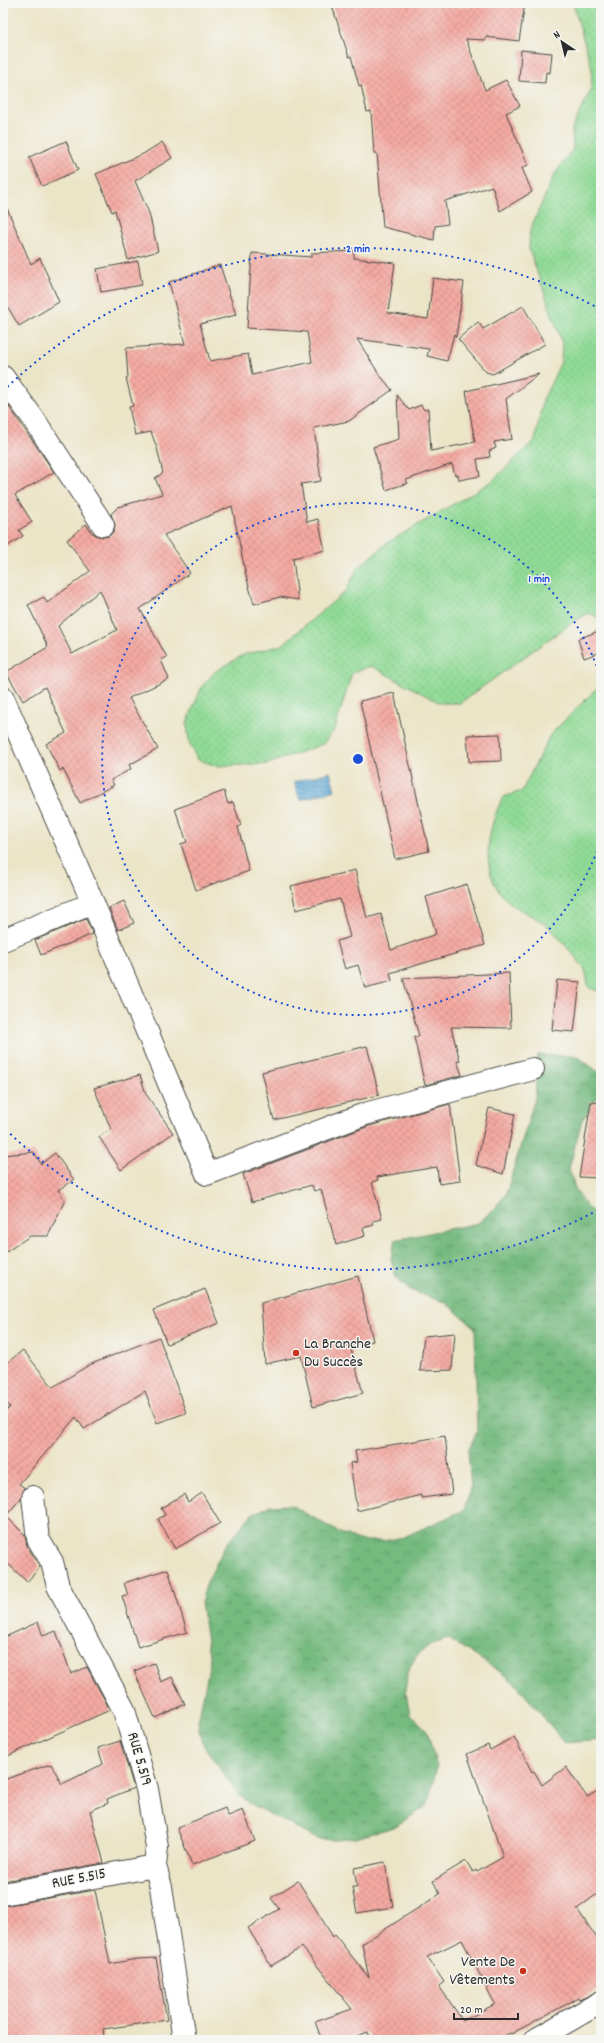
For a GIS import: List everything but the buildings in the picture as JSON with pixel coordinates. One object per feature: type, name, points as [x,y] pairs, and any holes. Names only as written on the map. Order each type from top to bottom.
[{"type":"street","points":[[3,377],[33,418],[103,525]]},
{"type":"street","points":[[3,698],[93,903],[207,1174],[365,1114],[533,1069]]},
{"type":"street","points":[[3,940],[93,903]]},
{"type":"street","name":"RUE 5.519","points":[[33,1497],[38,1539],[52,1562],[58,1586],[124,1710],[148,1789],[157,1847],[155,1866],[161,1887],[184,2040]]},
{"type":"street","name":"RUE 5.515","points":[[3,1894],[155,1866]]},
{"type":"street","points":[[535,2040],[601,2002]]},
{"type":"green space","points":[[573,3],[601,3],[601,619],[589,613],[573,622],[460,703],[440,703],[371,666],[352,673],[335,729],[323,744],[268,764],[216,766],[197,759],[189,742],[187,723],[202,686],[216,671],[243,655],[282,645],[346,591],[357,569],[387,543],[491,482],[535,440],[543,400],[561,362],[562,343],[529,249],[530,230],[554,175],[573,149],[572,128],[591,90],[592,69]]},
{"type":"green space","points":[[601,684],[601,992],[589,988],[583,966],[548,927],[541,921],[513,905],[502,894],[494,882],[488,854],[492,825],[503,797],[522,791],[550,735]]},
{"type":"green space","points":[[538,1055],[577,1056],[601,1074],[601,1092],[582,1120],[569,1169],[575,1188],[585,1204],[601,1220],[601,1740],[565,1743],[515,1683],[499,1671],[449,1639],[431,1644],[416,1656],[407,1673],[406,1693],[410,1714],[427,1730],[437,1767],[427,1806],[394,1827],[356,1838],[337,1840],[317,1839],[249,1803],[235,1790],[202,1743],[198,1722],[210,1662],[201,1602],[207,1582],[225,1546],[252,1514],[270,1506],[291,1505],[344,1535],[363,1541],[383,1541],[404,1537],[464,1510],[471,1488],[468,1450],[477,1432],[475,1328],[446,1303],[410,1290],[396,1277],[391,1259],[395,1240],[478,1223],[492,1211],[506,1194],[535,1098]]},
{"type":"water","points":[[330,772],[335,790],[300,800],[294,782]]},
{"type":"place","name":"La Branche Du Succès","points":[[296,1353]]},
{"type":"place","name":"Vente De Vêtements","points":[[523,1971]]}]
